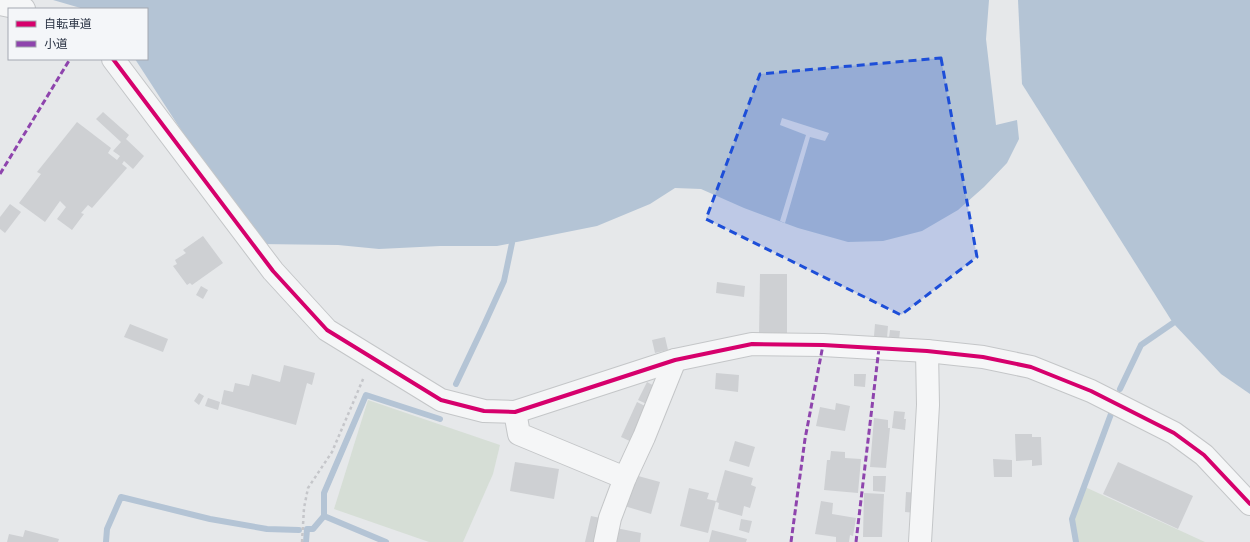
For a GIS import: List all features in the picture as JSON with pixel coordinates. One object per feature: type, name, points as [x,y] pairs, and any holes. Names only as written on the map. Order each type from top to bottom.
[{"type":"street","points":[[0,4],[19,8]]},
{"type":"street","points":[[114,60],[273,271],[327,330],[441,400],[484,411],[515,412],[675,360],[752,344],[823,345],[927,351],[984,357],[1032,367],[1091,391],[1174,433],[1204,456],[1250,504]]},
{"type":"street","points":[[920,542],[928,406],[927,351]]},
{"type":"street","points":[[606,542],[610,518],[625,478],[644,437],[675,360]]},
{"type":"street","points":[[515,412],[519,434],[625,478]]},
{"type":"path","points":[[302,542],[304,508],[308,488],[332,452],[372,357]]},
{"type":"highlighted area","points":[[941,58],[977,257],[901,315],[706,219],[760,74]]},
{"type":"shaded area","points":[[368,400],[500,445],[493,474],[463,542],[429,542],[334,509]]},
{"type":"shaded area","points":[[1085,487],[1205,542],[1076,542],[1072,519]]},
{"type":"water","points":[[53,0],[989,0],[986,39],[996,125],[1017,120],[1019,139],[1007,163],[984,187],[958,210],[922,231],[883,241],[848,242],[798,228],[744,208],[701,189],[675,188],[650,204],[597,226],[497,246],[440,246],[379,249],[338,245],[259,244],[218,187],[136,60],[148,60],[148,8],[81,8]]},
{"type":"water","points":[[1018,0],[1250,0],[1250,394],[1221,374],[1173,323],[1022,84]]},
{"type":"pier","points":[[782,118],[829,133],[825,141],[810,137],[785,223],[780,221],[806,135],[780,125]]},
{"type":"building","points":[[103,112],[129,135],[126,139],[144,156],[133,169],[124,161],[122,164],[127,168],[92,208],[88,205],[81,213],[84,214],[72,230],[57,219],[66,207],[60,201],[45,222],[19,203],[41,174],[37,172],[77,122],[111,148],[108,153],[117,160],[120,156],[113,151],[121,142],[96,119]]},
{"type":"building","points":[[10,204],[21,212],[5,233],[0,229],[0,217]]},
{"type":"building","points":[[203,236],[223,263],[192,285],[190,283],[187,285],[173,266],[177,264],[175,260],[186,253],[183,250]]},
{"type":"building","points":[[760,274],[787,274],[787,336],[759,336]]},
{"type":"building","points":[[717,282],[745,286],[744,297],[716,293]]},
{"type":"building","points":[[201,286],[208,290],[203,299],[196,295]]},
{"type":"building","points":[[130,324],[168,339],[163,352],[124,337]]},
{"type":"building","points":[[875,324],[888,326],[887,338],[874,336]]},
{"type":"building","points":[[890,330],[900,331],[899,340],[889,338]]},
{"type":"building","points":[[665,337],[668,350],[655,353],[652,340]]},
{"type":"building","points":[[284,365],[315,373],[312,385],[307,383],[296,425],[221,404],[224,390],[233,392],[235,383],[249,386],[252,374],[280,382]]},
{"type":"building","points":[[716,373],[739,375],[738,392],[715,389]]},
{"type":"building","points":[[854,374],[866,374],[865,387],[854,386]]},
{"type":"building","points":[[647,382],[658,388],[649,405],[638,400]]},
{"type":"building","points":[[199,393],[204,396],[199,405],[194,401]]},
{"type":"building","points":[[208,398],[220,402],[218,410],[205,406]]},
{"type":"building","points":[[637,402],[651,409],[634,443],[621,437]]},
{"type":"building","points":[[836,403],[850,406],[845,431],[816,426],[820,407],[835,410]]},
{"type":"building","points":[[894,411],[905,412],[905,430],[892,428]]},
{"type":"building","points":[[874,418],[888,420],[888,428],[890,428],[886,468],[870,467]]},
{"type":"building","points":[[1015,434],[1032,434],[1032,437],[1041,437],[1042,465],[1032,466],[1032,460],[1016,461]]},
{"type":"building","points":[[735,441],[755,447],[749,467],[729,461]]},
{"type":"building","points":[[831,451],[845,452],[845,458],[861,459],[858,493],[824,490],[827,460],[830,460]]},
{"type":"building","points":[[993,459],[1012,460],[1012,477],[994,477]]},
{"type":"building","points":[[515,462],[559,469],[554,499],[510,491]]},
{"type":"building","points":[[1118,462],[1193,496],[1178,529],[1103,494]]},
{"type":"building","points":[[725,470],[753,478],[751,485],[756,487],[750,508],[744,506],[742,516],[718,509],[719,503],[716,502]]},
{"type":"building","points":[[631,474],[660,482],[651,514],[621,505]]},
{"type":"building","points":[[873,476],[886,476],[885,492],[873,491]]},
{"type":"building","points":[[689,488],[709,493],[707,499],[716,501],[708,533],[680,526]]},
{"type":"building","points":[[906,492],[918,493],[917,513],[905,512]]},
{"type":"building","points":[[864,493],[884,494],[882,537],[863,537]]},
{"type":"building","points":[[821,501],[833,503],[832,514],[856,518],[853,536],[850,535],[849,542],[836,542],[836,537],[815,534]]},
{"type":"building","points":[[591,516],[605,519],[599,542],[585,542]]},
{"type":"building","points":[[741,519],[752,521],[749,533],[739,530]]},
{"type":"building","points":[[616,528],[641,533],[640,542],[613,542]]},
{"type":"building","points":[[25,530],[59,539],[58,542],[7,542],[9,534],[23,537]]},
{"type":"building","points":[[712,530],[747,539],[746,542],[709,542]]},
{"type":"waterway","points":[[456,384],[504,281],[512,243]]},
{"type":"waterway","points":[[1120,389],[1141,345],[1173,323]]},
{"type":"waterway","points":[[306,542],[307,529],[313,529],[324,516],[324,493],[366,395],[440,419]]},
{"type":"waterway","points":[[1076,542],[1072,519],[1111,414]]},
{"type":"waterway","points":[[106,542],[107,529],[121,497],[210,519],[267,529],[299,530]]},
{"type":"waterway","points":[[324,516],[386,542]]},
{"type":"marked path","points":[[0,174],[69,60]]},
{"type":"marked path","points":[[791,542],[805,439],[823,345]]},
{"type":"marked path","points":[[856,542],[879,348]]},
{"type":"cycle path","points":[[114,60],[273,271],[327,330],[441,400],[484,411],[515,412],[675,360],[752,344],[823,345],[927,351],[983,357],[1031,367],[1091,391],[1174,433],[1204,455],[1250,504]]}]
